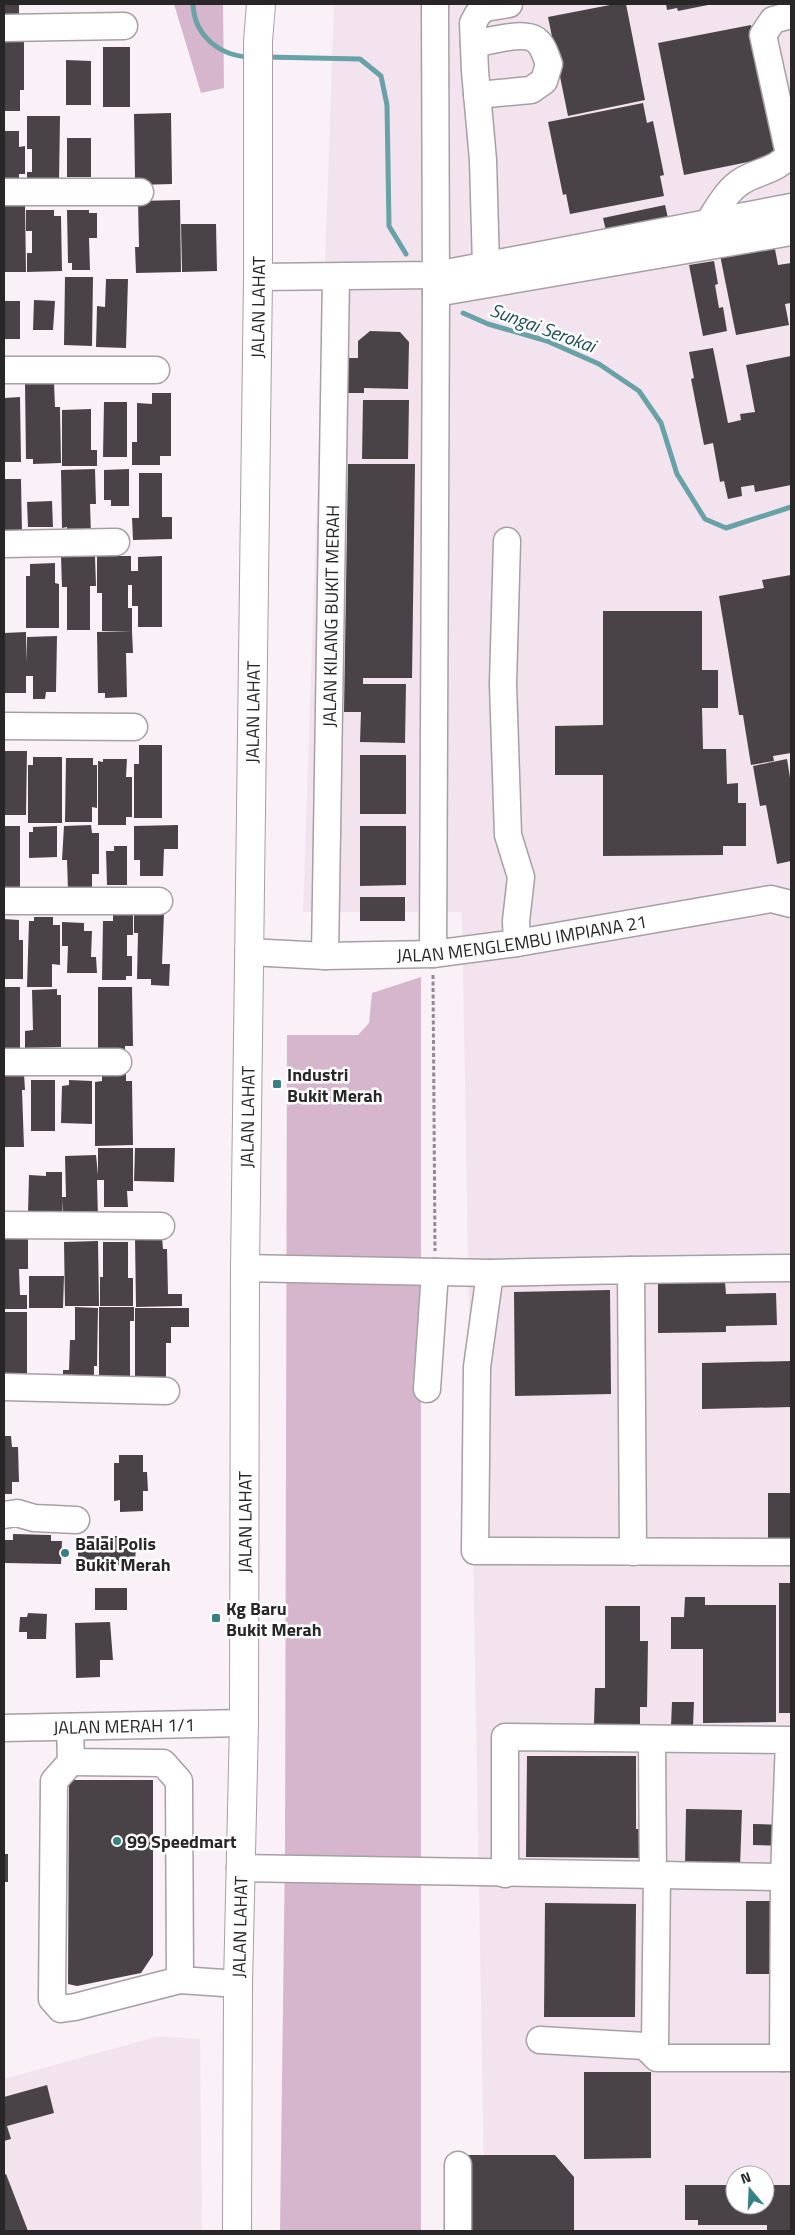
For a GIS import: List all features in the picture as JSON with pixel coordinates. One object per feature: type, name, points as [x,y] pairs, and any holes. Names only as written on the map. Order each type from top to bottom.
[{"type":"main road","name":"JALAN LAHAT","points":[[236,2231],[238,1984],[244,1724],[248,952],[258,276],[258,41],[260,4]]},
{"type":"street","points":[[433,954],[436,284],[435,4]]},
{"type":"street","points":[[486,266],[484,160],[477,95],[473,22],[485,8],[508,4]]},
{"type":"street","points":[[708,223],[730,191],[742,181],[783,162],[789,154],[763,35],[773,20],[791,15]]},
{"type":"street","points":[[4,28],[124,26]]},
{"type":"street","points":[[474,44],[521,36],[535,39],[542,47],[549,64],[544,81],[531,90],[477,95]]},
{"type":"street","points":[[4,192],[140,192]]},
{"type":"street","points":[[436,284],[486,266],[791,207]]},
{"type":"street","points":[[258,276],[336,277],[436,284],[791,232]]},
{"type":"street","name":"JALAN KILANG BUKIT MERAH","points":[[325,956],[336,277]]},
{"type":"street","points":[[4,370],[156,370]]},
{"type":"street","points":[[507,541],[503,684],[508,835],[521,877],[516,921],[517,943]]},
{"type":"street","points":[[4,544],[116,542]]},
{"type":"street","points":[[4,726],[134,727]]},
{"type":"street","name":"JALAN MENGLEMBU IMPIANA 21","points":[[248,952],[325,956],[433,954],[517,943],[771,899],[791,904]]},
{"type":"street","points":[[4,901],[159,901]]},
{"type":"street","points":[[4,1062],[118,1062]]},
{"type":"street","points":[[4,1225],[161,1226]]},
{"type":"street","points":[[246,1268],[490,1273],[791,1268]]},
{"type":"street","points":[[631,1270],[633,1552]]},
{"type":"street","points":[[427,1389],[435,1272]]},
{"type":"street","points":[[490,1273],[477,1367],[476,1552],[791,1552]]},
{"type":"street","points":[[4,1387],[166,1391]]},
{"type":"street","points":[[4,1515],[17,1513],[34,1518],[76,1520]]},
{"type":"street","name":"JALAN MERAH 1/1","points":[[4,1728],[244,1724]]},
{"type":"street","points":[[70,1727],[71,1762],[54,1781],[52,1999],[61,2009],[76,2007],[180,1980],[238,1984]]},
{"type":"street","points":[[505,1874],[505,1737],[789,1740],[784,1877],[787,2058],[657,2058],[645,2046],[540,2040]]},
{"type":"street","points":[[650,2052],[655,2045],[655,1876],[652,1739]]},
{"type":"street","points":[[71,1762],[163,1764],[178,1782],[180,1980]]},
{"type":"street","points":[[240,1868],[505,1874],[784,1877]]},
{"type":"street","points":[[458,2164],[458,2231]]},
{"type":"path","points":[[433,954],[435,1272]]},
{"type":"shaded area","points":[[174,4],[223,4],[224,88],[201,93]]},
{"type":"shaded area","points":[[334,4],[791,4],[791,2231],[485,2231],[462,912],[303,912]]},
{"type":"shaded area","points":[[421,977],[421,2231],[280,2231],[285,1852],[287,1035],[358,1035],[369,1023],[372,993]]},
{"type":"shaded area","points":[[159,2036],[200,2039],[202,2231],[4,2231],[4,2079]]},
{"type":"building","points":[[4,4],[19,4],[19,22],[4,22]]},
{"type":"building","points":[[615,4],[626,4],[645,100],[568,116],[548,17]]},
{"type":"building","points":[[666,4],[708,5],[678,11],[677,8],[667,10]]},
{"type":"building","points":[[751,25],[777,156],[684,175],[658,43]]},
{"type":"building","points":[[4,40],[24,40],[24,90],[20,90],[20,111],[4,111]]},
{"type":"building","points":[[103,47],[130,47],[130,107],[103,107]]},
{"type":"building","points":[[66,60],[91,61],[91,105],[66,105]]},
{"type":"building","points":[[643,103],[647,123],[653,121],[664,175],[660,176],[664,196],[570,214],[566,194],[563,195],[548,122]]},
{"type":"building","points":[[171,113],[172,184],[137,185],[135,179],[134,114]]},
{"type":"building","points":[[27,116],[60,116],[59,184],[27,184],[27,172],[32,172],[32,149],[27,149]]},
{"type":"building","points":[[4,131],[19,131],[19,147],[25,146],[25,174],[19,174],[19,178],[4,178]]},
{"type":"building","points":[[67,138],[91,138],[91,177],[67,177]]},
{"type":"building","points":[[180,200],[181,272],[136,273],[135,247],[139,247],[138,201]]},
{"type":"building","points":[[25,201],[26,272],[4,272],[5,202]]},
{"type":"building","points":[[665,205],[668,218],[606,231],[603,218]]},
{"type":"building","points":[[26,210],[54,210],[54,216],[61,216],[62,271],[27,272],[27,253],[32,253],[32,231],[26,231]]},
{"type":"building","points":[[67,210],[89,210],[89,213],[97,213],[97,238],[89,238],[90,270],[72,270],[72,263],[68,263]]},
{"type":"building","points":[[181,224],[216,224],[217,271],[182,272]]},
{"type":"building","points":[[774,244],[778,265],[791,263],[791,303],[785,304],[789,325],[736,335],[720,255]]},
{"type":"building","points":[[714,261],[718,284],[715,285],[719,308],[723,307],[727,331],[703,336],[689,265]]},
{"type":"building","points":[[65,277],[93,277],[92,346],[64,345]]},
{"type":"building","points":[[106,279],[128,279],[126,348],[96,347],[97,306],[105,307]]},
{"type":"building","points":[[34,300],[55,301],[53,330],[33,330]]},
{"type":"building","points":[[4,301],[20,301],[20,339],[4,339]]},
{"type":"building","points":[[370,331],[400,332],[409,342],[408,389],[364,388],[364,393],[347,393],[348,358],[358,358],[358,341]]},
{"type":"building","points":[[713,348],[728,423],[741,420],[740,414],[755,412],[746,365],[791,356],[791,485],[755,492],[754,485],[741,487],[742,496],[728,499],[724,481],[720,482],[713,443],[704,445],[691,379],[694,378],[689,352]]},
{"type":"building","points":[[25,382],[54,382],[55,407],[60,407],[61,463],[33,464],[33,459],[26,459]]},
{"type":"building","points":[[152,393],[171,393],[171,456],[160,456],[160,465],[132,465],[132,442],[137,442],[137,403],[152,404]]},
{"type":"building","points":[[20,397],[21,462],[4,462],[4,398]]},
{"type":"building","points":[[363,400],[409,400],[408,459],[362,459]]},
{"type":"building","points":[[104,402],[127,402],[127,457],[103,457]]},
{"type":"building","points":[[91,409],[91,450],[97,450],[97,466],[62,466],[62,410]]},
{"type":"building","points":[[348,464],[415,464],[412,678],[363,678],[363,684],[406,684],[405,743],[360,742],[361,712],[344,712]]},
{"type":"building","points":[[95,469],[96,504],[90,504],[91,535],[67,535],[67,527],[62,528],[61,470]]},
{"type":"building","points":[[129,469],[129,506],[111,506],[111,500],[104,500],[104,470]]},
{"type":"building","points":[[139,473],[162,473],[162,517],[172,517],[172,539],[133,540],[132,518],[139,518]]},
{"type":"building","points":[[4,479],[21,479],[22,533],[4,534]]},
{"type":"building","points":[[52,501],[53,527],[28,527],[27,502]]},
{"type":"building","points":[[61,556],[95,556],[96,586],[90,586],[90,630],[67,630],[67,587],[62,587]]},
{"type":"building","points":[[97,556],[131,556],[131,571],[138,571],[138,557],[162,556],[162,627],[138,627],[138,606],[132,606],[132,585],[128,585],[128,608],[132,608],[132,631],[102,631],[102,593],[97,593]]},
{"type":"building","points":[[55,563],[55,583],[59,584],[59,628],[26,628],[26,576],[30,576],[30,564]]},
{"type":"building","points":[[791,575],[791,753],[773,756],[774,761],[751,765],[743,715],[739,715],[719,596],[764,588],[762,580]]},
{"type":"building","points":[[603,611],[702,611],[702,670],[718,670],[718,708],[702,708],[703,749],[726,749],[727,784],[738,783],[738,803],[746,803],[746,846],[723,846],[723,855],[603,856],[603,775],[555,775],[555,726],[603,725]]},
{"type":"building","points":[[132,631],[133,653],[126,653],[127,697],[105,698],[105,693],[98,693],[97,632]]},
{"type":"building","points":[[26,632],[26,663],[27,637],[57,636],[56,692],[46,692],[45,699],[33,699],[33,676],[26,676],[26,693],[4,693],[4,633]]},
{"type":"building","points":[[139,745],[162,745],[162,818],[134,818],[134,764],[139,764]]},
{"type":"building","points":[[4,751],[27,751],[26,815],[4,815]]},
{"type":"building","points":[[360,755],[406,755],[406,814],[360,814]]},
{"type":"building","points":[[33,757],[62,757],[62,823],[28,823],[28,765],[33,765]]},
{"type":"building","points":[[66,758],[93,758],[93,765],[97,765],[97,808],[92,807],[92,822],[65,822]]},
{"type":"building","points":[[103,759],[127,759],[126,777],[132,777],[132,817],[126,817],[126,825],[98,825],[98,761],[103,762]]},
{"type":"building","points":[[787,759],[791,784],[791,861],[777,864],[766,805],[760,806],[753,766]]},
{"type":"building","points":[[91,825],[92,833],[99,833],[99,874],[92,874],[92,889],[68,890],[67,860],[62,860],[64,826]]},
{"type":"building","points":[[178,825],[178,849],[164,849],[163,876],[140,876],[140,860],[134,860],[134,826]]},
{"type":"building","points":[[4,826],[20,826],[20,890],[4,891]]},
{"type":"building","points":[[57,826],[57,857],[29,858],[29,832],[33,832],[33,827]]},
{"type":"building","points":[[360,826],[406,826],[406,885],[360,886]]},
{"type":"building","points":[[114,846],[127,846],[127,885],[107,885],[106,851],[114,851]]},
{"type":"building","points":[[360,897],[405,897],[405,921],[360,921]]},
{"type":"building","points":[[134,912],[164,913],[162,964],[170,964],[169,986],[151,985],[151,979],[137,979],[138,933],[134,933]]},
{"type":"building","points":[[113,913],[133,913],[133,935],[127,935],[127,956],[132,956],[132,976],[126,976],[126,980],[102,980],[103,921],[113,921]]},
{"type":"building","points":[[34,917],[53,917],[53,925],[60,925],[60,965],[52,964],[52,987],[27,987],[29,921],[34,921]]},
{"type":"building","points":[[4,919],[19,920],[19,940],[23,940],[23,979],[4,979]]},
{"type":"building","points":[[62,922],[84,923],[84,931],[92,931],[91,957],[96,957],[97,973],[67,973],[68,946],[62,946]]},
{"type":"building","points":[[4,987],[20,987],[20,1050],[4,1049]]},
{"type":"building","points":[[98,987],[132,987],[133,1046],[125,1046],[125,1057],[98,1057]]},
{"type":"building","points":[[57,989],[57,995],[61,995],[61,1047],[25,1048],[25,1031],[33,1030],[32,990]]},
{"type":"building","points":[[102,1071],[126,1071],[126,1081],[132,1081],[133,1145],[95,1146],[95,1082],[102,1081]]},
{"type":"building","points":[[4,1074],[24,1074],[25,1090],[22,1090],[24,1147],[4,1147]]},
{"type":"building","points":[[31,1080],[55,1080],[55,1131],[31,1131]]},
{"type":"building","points":[[69,1080],[92,1081],[92,1124],[61,1123],[62,1086],[69,1085]]},
{"type":"building","points":[[98,1148],[133,1148],[133,1191],[127,1191],[128,1207],[104,1207],[104,1180],[97,1180],[98,1219],[63,1221],[62,1199],[62,1214],[28,1213],[29,1175],[46,1176],[46,1172],[62,1172],[62,1197],[66,1197],[65,1156],[96,1155],[98,1175]]},
{"type":"building","points":[[135,1148],[175,1148],[174,1182],[134,1181]]},
{"type":"building","points":[[4,1234],[28,1234],[28,1269],[19,1269],[20,1295],[27,1295],[27,1309],[4,1309]]},
{"type":"building","points":[[135,1237],[162,1237],[163,1249],[167,1249],[168,1294],[182,1294],[182,1306],[136,1307]]},
{"type":"building","points":[[98,1241],[99,1306],[65,1306],[64,1242]]},
{"type":"building","points":[[103,1242],[128,1242],[128,1278],[133,1278],[133,1306],[100,1306],[100,1277],[103,1277]]},
{"type":"building","points":[[29,1276],[64,1276],[63,1308],[29,1308]]},
{"type":"building","points":[[725,1282],[726,1294],[776,1293],[777,1325],[726,1326],[726,1332],[658,1333],[658,1283]]},
{"type":"building","points":[[610,1290],[611,1394],[515,1396],[514,1292]]},
{"type":"building","points":[[75,1307],[98,1308],[97,1366],[94,1366],[94,1381],[63,1380],[63,1370],[69,1370],[70,1340],[75,1340]]},
{"type":"building","points":[[99,1307],[134,1307],[134,1321],[130,1321],[130,1381],[99,1381]]},
{"type":"building","points":[[135,1308],[189,1308],[189,1327],[171,1327],[171,1343],[166,1343],[166,1381],[135,1381]]},
{"type":"building","points":[[4,1312],[27,1312],[27,1380],[4,1380]]},
{"type":"building","points":[[791,1361],[791,1407],[702,1409],[702,1363]]},
{"type":"building","points":[[4,1436],[11,1436],[12,1447],[18,1447],[19,1482],[12,1482],[12,1494],[4,1494]]},
{"type":"building","points":[[119,1455],[143,1455],[143,1472],[147,1472],[148,1491],[143,1491],[143,1511],[120,1512],[120,1500],[114,1501],[114,1463],[119,1463]]},
{"type":"building","points":[[768,1493],[791,1493],[791,1539],[768,1540]]},
{"type":"building","points":[[13,1534],[51,1535],[51,1541],[62,1541],[61,1564],[4,1563],[4,1540],[13,1540]]},
{"type":"building","points":[[87,1536],[126,1536],[125,1542],[136,1542],[135,1565],[116,1565],[116,1570],[96,1570],[97,1565],[78,1564],[78,1541],[87,1541]]},
{"type":"building","points":[[779,1583],[791,1583],[791,1713],[779,1713]]},
{"type":"building","points":[[95,1588],[127,1588],[127,1610],[95,1610]]},
{"type":"building","points":[[685,1597],[705,1597],[705,1605],[776,1605],[776,1722],[703,1723],[703,1649],[671,1649],[671,1617],[684,1617]]},
{"type":"building","points":[[605,1606],[640,1606],[640,1641],[648,1641],[647,1707],[640,1707],[640,1724],[594,1724],[595,1688],[605,1688]]},
{"type":"building","points":[[28,1613],[47,1614],[46,1639],[27,1639],[27,1632],[19,1632],[20,1617],[27,1617]]},
{"type":"building","points":[[110,1622],[113,1660],[100,1660],[100,1677],[76,1678],[75,1623]]},
{"type":"building","points":[[672,1702],[694,1702],[693,1726],[671,1726]]},
{"type":"building","points":[[527,1756],[636,1756],[636,1829],[643,1829],[643,1858],[526,1857]]},
{"type":"building","points":[[69,1780],[153,1780],[153,1955],[141,1973],[77,1986],[68,1984]]},
{"type":"building","points":[[686,1809],[742,1810],[740,1867],[685,1866]]},
{"type":"building","points":[[753,1824],[785,1825],[784,1846],[753,1845]]},
{"type":"building","points":[[4,1854],[8,1854],[8,1882],[4,1882]]},
{"type":"building","points":[[746,1901],[778,1901],[778,1974],[746,1974]]},
{"type":"building","points":[[545,1903],[636,1904],[635,2017],[544,2017]]},
{"type":"building","points":[[584,2072],[651,2072],[651,2158],[584,2159]]},
{"type":"building","points":[[47,2085],[54,2113],[7,2126],[11,2139],[4,2141],[4,2097]]},
{"type":"building","points":[[468,2155],[555,2155],[574,2177],[574,2231],[467,2231]]},
{"type":"building","points":[[6,2174],[28,2231],[4,2231],[4,2175]]},
{"type":"building","points":[[685,2185],[725,2185],[725,2215],[775,2215],[775,2185],[791,2185],[791,2231],[767,2231],[767,2225],[698,2225],[698,2220],[685,2220]]},
{"type":"waterway","name":"Sungai Serokai","points":[[193,4],[194,15],[198,25],[210,42],[228,53],[250,57]]},
{"type":"waterway","name":"Sungai Serokai","points":[[266,57],[360,59],[381,76],[387,105],[389,226],[406,254]]},
{"type":"waterway","name":"Sungai Serokai","points":[[463,313],[488,324],[547,341],[599,364],[639,391],[661,423],[677,474],[705,519],[726,528],[791,507]]},
{"type":"place","name":"Industri Bukit Merah","points":[[277,1084]]},
{"type":"place","name":"Balai Polis Bukit Merah","points":[[65,1553]]},
{"type":"place","name":"Kg Baru Bukit Merah","points":[[216,1618]]},
{"type":"place","name":"99 Speedmart","points":[[117,1841]]}]
